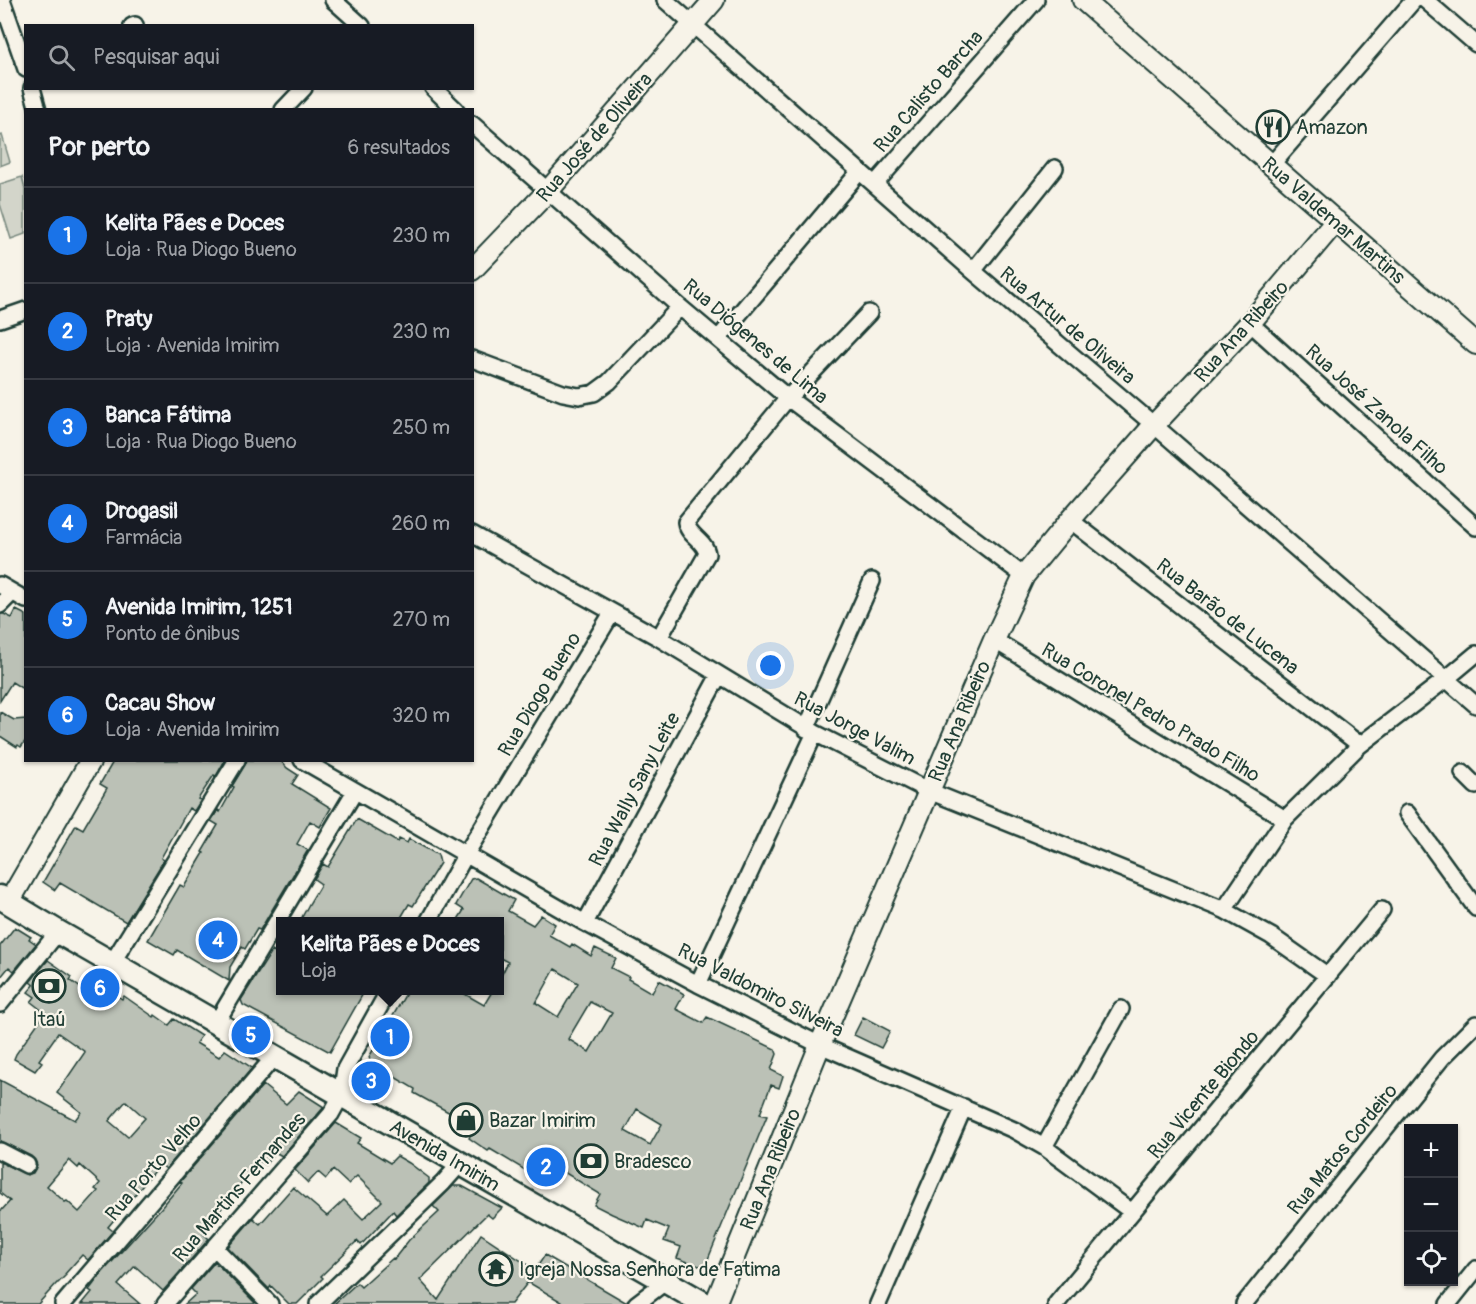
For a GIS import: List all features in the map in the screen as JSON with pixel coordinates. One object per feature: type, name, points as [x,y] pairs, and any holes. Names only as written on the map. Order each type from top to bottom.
[{"type":"main road","name":"Avenida Imirim","points":[[4,899],[341,1096],[705,1304]]},
{"type":"street","points":[[2,0],[24,64]]},
{"type":"street","points":[[333,0],[360,24]]},
{"type":"street","name":"Rua Artur de Oliveira","points":[[665,0],[973,271],[1476,705]]},
{"type":"street","name":"Rua José de Oliveira","points":[[474,268],[548,191],[714,0]]},
{"type":"street","name":"Rua Calisto Barcha","points":[[875,184],[1036,0]]},
{"type":"street","points":[[1271,165],[1414,0]]},
{"type":"street","points":[[1425,0],[1476,44]]},
{"type":"street","name":"Rua Valdemar Martins","points":[[1090,3],[1476,345]]},
{"type":"street","points":[[33,90],[37,108]]},
{"type":"street","points":[[285,108],[302,90]]},
{"type":"street","points":[[435,90],[454,108]]},
{"type":"street","name":"Rua Diógenes de Lima","points":[[474,126],[788,398],[1024,576]]},
{"type":"street","points":[[973,271],[1055,168]]},
{"type":"street","points":[[718,339],[860,171]]},
{"type":"street","name":"Rua Ana Ribeiro","points":[[715,1304],[820,1045],[994,640],[1024,576],[1154,425],[1250,323],[1336,221]]},
{"type":"street","points":[[474,360],[563,393],[579,396],[594,393],[609,382],[680,306]]},
{"type":"street","points":[[0,320],[24,311]]},
{"type":"street","points":[[659,638],[707,554],[705,546],[688,530],[686,522],[788,398],[869,313]]},
{"type":"street","name":"Rua José Zanola Filho","points":[[1250,323],[1476,527]]},
{"type":"street","name":"Rua Barão de Lucena","points":[[1070,520],[1360,745]]},
{"type":"street","name":"Rua Jorge Valim","points":[[474,535],[659,638],[810,731],[929,791],[1224,910],[1271,936],[1328,976]]},
{"type":"street","points":[[698,984],[810,731],[872,581]]},
{"type":"street","points":[[0,605],[13,593]]},
{"type":"street","name":"Rua Diogo Bueno","points":[[430,917],[612,613]]},
{"type":"street","name":"Rua Coronel Pedro Prado Filho","points":[[994,640],[1285,819]]},
{"type":"street","points":[[1224,910],[1285,819],[1360,745],[1446,680],[1476,654]]},
{"type":"street","name":"Rua Wally Sany Leite","points":[[585,923],[719,675]]},
{"type":"street","points":[[4,899],[90,762]]},
{"type":"street","points":[[112,963],[236,762]]},
{"type":"street","name":"Rua Valdomiro Silveira","points":[[311,763],[355,791],[585,923],[698,984],[820,1045],[1014,1130],[1044,1147],[1132,1212]]},
{"type":"street","points":[[1463,773],[1476,786]]},
{"type":"street","points":[[280,917],[355,791]]},
{"type":"street","points":[[1407,813],[1476,908]]},
{"type":"street","name":"Rua Vicente Biondo","points":[[1056,1304],[1382,910]]},
{"type":"street","points":[[216,1023],[276,923]]},
{"type":"street","points":[[0,1004],[58,932]]},
{"type":"street","points":[[341,1096],[345,1069],[386,995]]},
{"type":"street","points":[[1044,1147],[1121,1009]]},
{"type":"street","name":"Rua Matos Cordeiro","points":[[1244,1304],[1442,1058],[1476,1024]]},
{"type":"street","name":"Rua Porto Velho","points":[[63,1304],[274,1057]]},
{"type":"street","name":"Rua Martins Fernandes","points":[[165,1304],[331,1113],[341,1096]]},
{"type":"street","points":[[878,1304],[964,1107]]},
{"type":"street","points":[[0,1150],[27,1165]]},
{"type":"street","points":[[318,1304],[460,1164]]},
{"type":"street","points":[[214,1247],[270,1304]]},
{"type":"street","points":[[1448,1304],[1476,1269]]},
{"type":"street","points":[[636,1304],[665,1282]]},
{"type":"shaded area","points":[[2,135],[10,162],[0,166],[0,136]]},
{"type":"shaded area","points":[[22,177],[24,185],[24,234],[11,239],[0,204],[0,184]]},
{"type":"building","points":[[16,610],[24,614],[24,690],[12,682],[0,701],[0,614],[12,618]]},
{"type":"building","points":[[0,712],[14,720],[24,719],[24,743],[21,747],[18,745],[17,747],[0,736]]},
{"type":"building","points":[[113,762],[224,762],[198,799],[201,800],[194,811],[189,808],[161,858],[164,860],[126,922],[60,883],[55,890],[43,882],[76,825],[83,829],[107,788],[100,784]]},
{"type":"building","points":[[246,762],[282,762],[298,775],[292,784],[331,808],[320,827],[310,821],[297,844],[308,850],[260,930],[257,929],[245,949],[242,947],[230,967],[229,981],[177,950],[174,955],[148,940],[180,885],[184,887],[204,853],[202,852],[218,825],[211,821],[218,810],[220,812]]},
{"type":"building","points":[[357,819],[397,842],[399,839],[407,843],[409,839],[438,855],[440,863],[413,906],[409,904],[401,917],[302,917],[321,884],[314,879],[323,864],[328,867]]},
{"type":"building","points":[[476,878],[514,900],[508,911],[533,925],[541,915],[555,924],[549,935],[570,947],[572,944],[591,956],[595,948],[616,958],[611,968],[652,993],[659,980],[684,994],[676,1009],[703,1023],[707,1017],[775,1049],[777,1054],[771,1070],[783,1076],[779,1088],[771,1085],[760,1114],[767,1116],[706,1264],[699,1266],[677,1258],[681,1247],[664,1241],[669,1229],[647,1220],[644,1228],[594,1205],[600,1194],[559,1169],[550,1185],[490,1149],[488,1151],[469,1138],[476,1125],[454,1111],[452,1114],[414,1093],[415,1089],[371,1063],[369,1057],[405,995],[467,995],[484,1005],[490,995],[504,995],[504,970],[508,962],[504,960],[504,917],[460,917],[464,910],[456,905],[471,879]],"holes":[[[555,969],[578,983],[558,1017],[536,1003]],[[590,1002],[612,1013],[589,1052],[568,1039]],[[637,1109],[662,1124],[650,1145],[625,1131]]]},
{"type":"building","points":[[15,927],[31,937],[29,939],[36,944],[14,971],[9,967],[0,978],[0,946]]},
{"type":"building","points":[[272,951],[276,954],[276,995],[362,995],[330,1052],[243,1005],[241,1000]]},
{"type":"building","points":[[48,960],[72,977],[70,980],[100,1002],[109,990],[122,999],[124,996],[169,1025],[174,1019],[201,1036],[196,1043],[219,1057],[225,1050],[252,1068],[166,1169],[160,1164],[108,1227],[113,1231],[88,1260],[82,1255],[38,1304],[0,1304],[0,1212],[10,1201],[0,1193],[0,1162],[27,1175],[33,1173],[37,1165],[31,1156],[0,1141],[0,1080],[75,1120],[81,1112],[57,1093],[85,1052],[58,1033],[39,1060],[42,1062],[35,1071],[14,1059],[45,1013],[31,1002],[35,997],[28,992],[34,985],[30,982]],"holes":[[[126,1101],[145,1118],[128,1137],[109,1121]],[[69,1160],[78,1168],[80,1165],[100,1183],[95,1189],[98,1191],[79,1212],[47,1186]]]},
{"type":"building","points":[[863,1017],[890,1031],[881,1048],[854,1035]]},
{"type":"building","points":[[263,1085],[286,1104],[299,1091],[324,1107],[282,1156],[275,1152],[265,1165],[259,1161],[249,1177],[246,1175],[203,1233],[209,1239],[163,1291],[135,1266],[118,1285],[140,1304],[82,1304],[92,1292],[89,1290],[102,1273],[161,1208],[182,1183],[180,1182]]},
{"type":"building","points":[[336,1123],[361,1138],[357,1143],[390,1163],[397,1156],[409,1163],[429,1178],[429,1183],[396,1215],[393,1211],[361,1245],[357,1241],[321,1276],[323,1278],[297,1304],[289,1304],[271,1286],[269,1289],[228,1247],[253,1218],[260,1224],[293,1187],[327,1216],[344,1200],[363,1219],[382,1201],[357,1176],[348,1184],[333,1170],[326,1179],[318,1172],[308,1183],[295,1170]]},
{"type":"building","points":[[453,1186],[462,1186],[502,1208],[492,1218],[487,1214],[420,1280],[438,1300],[481,1234],[535,1270],[545,1255],[627,1303],[565,1304],[528,1282],[511,1304],[334,1304],[357,1283],[361,1287],[394,1259],[409,1240],[439,1212],[433,1206]]},
{"type":"building","points":[[213,1264],[218,1265],[255,1303],[185,1304],[196,1294],[191,1289]]},
{"type":"place","name":"Amazon","points":[[1273,127]]},
{"type":"place","name":"Drogasil","points":[[218,940]]},
{"type":"place","name":"Itaú","points":[[49,986]]},
{"type":"place","name":"Cacau Show","points":[[100,988]]},
{"type":"place","name":"Avenida Imirim, 1251","points":[[251,1035]]},
{"type":"place","name":"Kelita Pães e Doces","points":[[390,1037]]},
{"type":"place","name":"Banca Fátima","points":[[371,1081]]},
{"type":"place","name":"Bazar Imirim","points":[[466,1120]]},
{"type":"place","name":"Bradesco","points":[[591,1161]]},
{"type":"place","name":"Praty","points":[[546,1167]]},
{"type":"place","name":"Igreja Nossa Senhora de Fatima","points":[[496,1269]]}]
